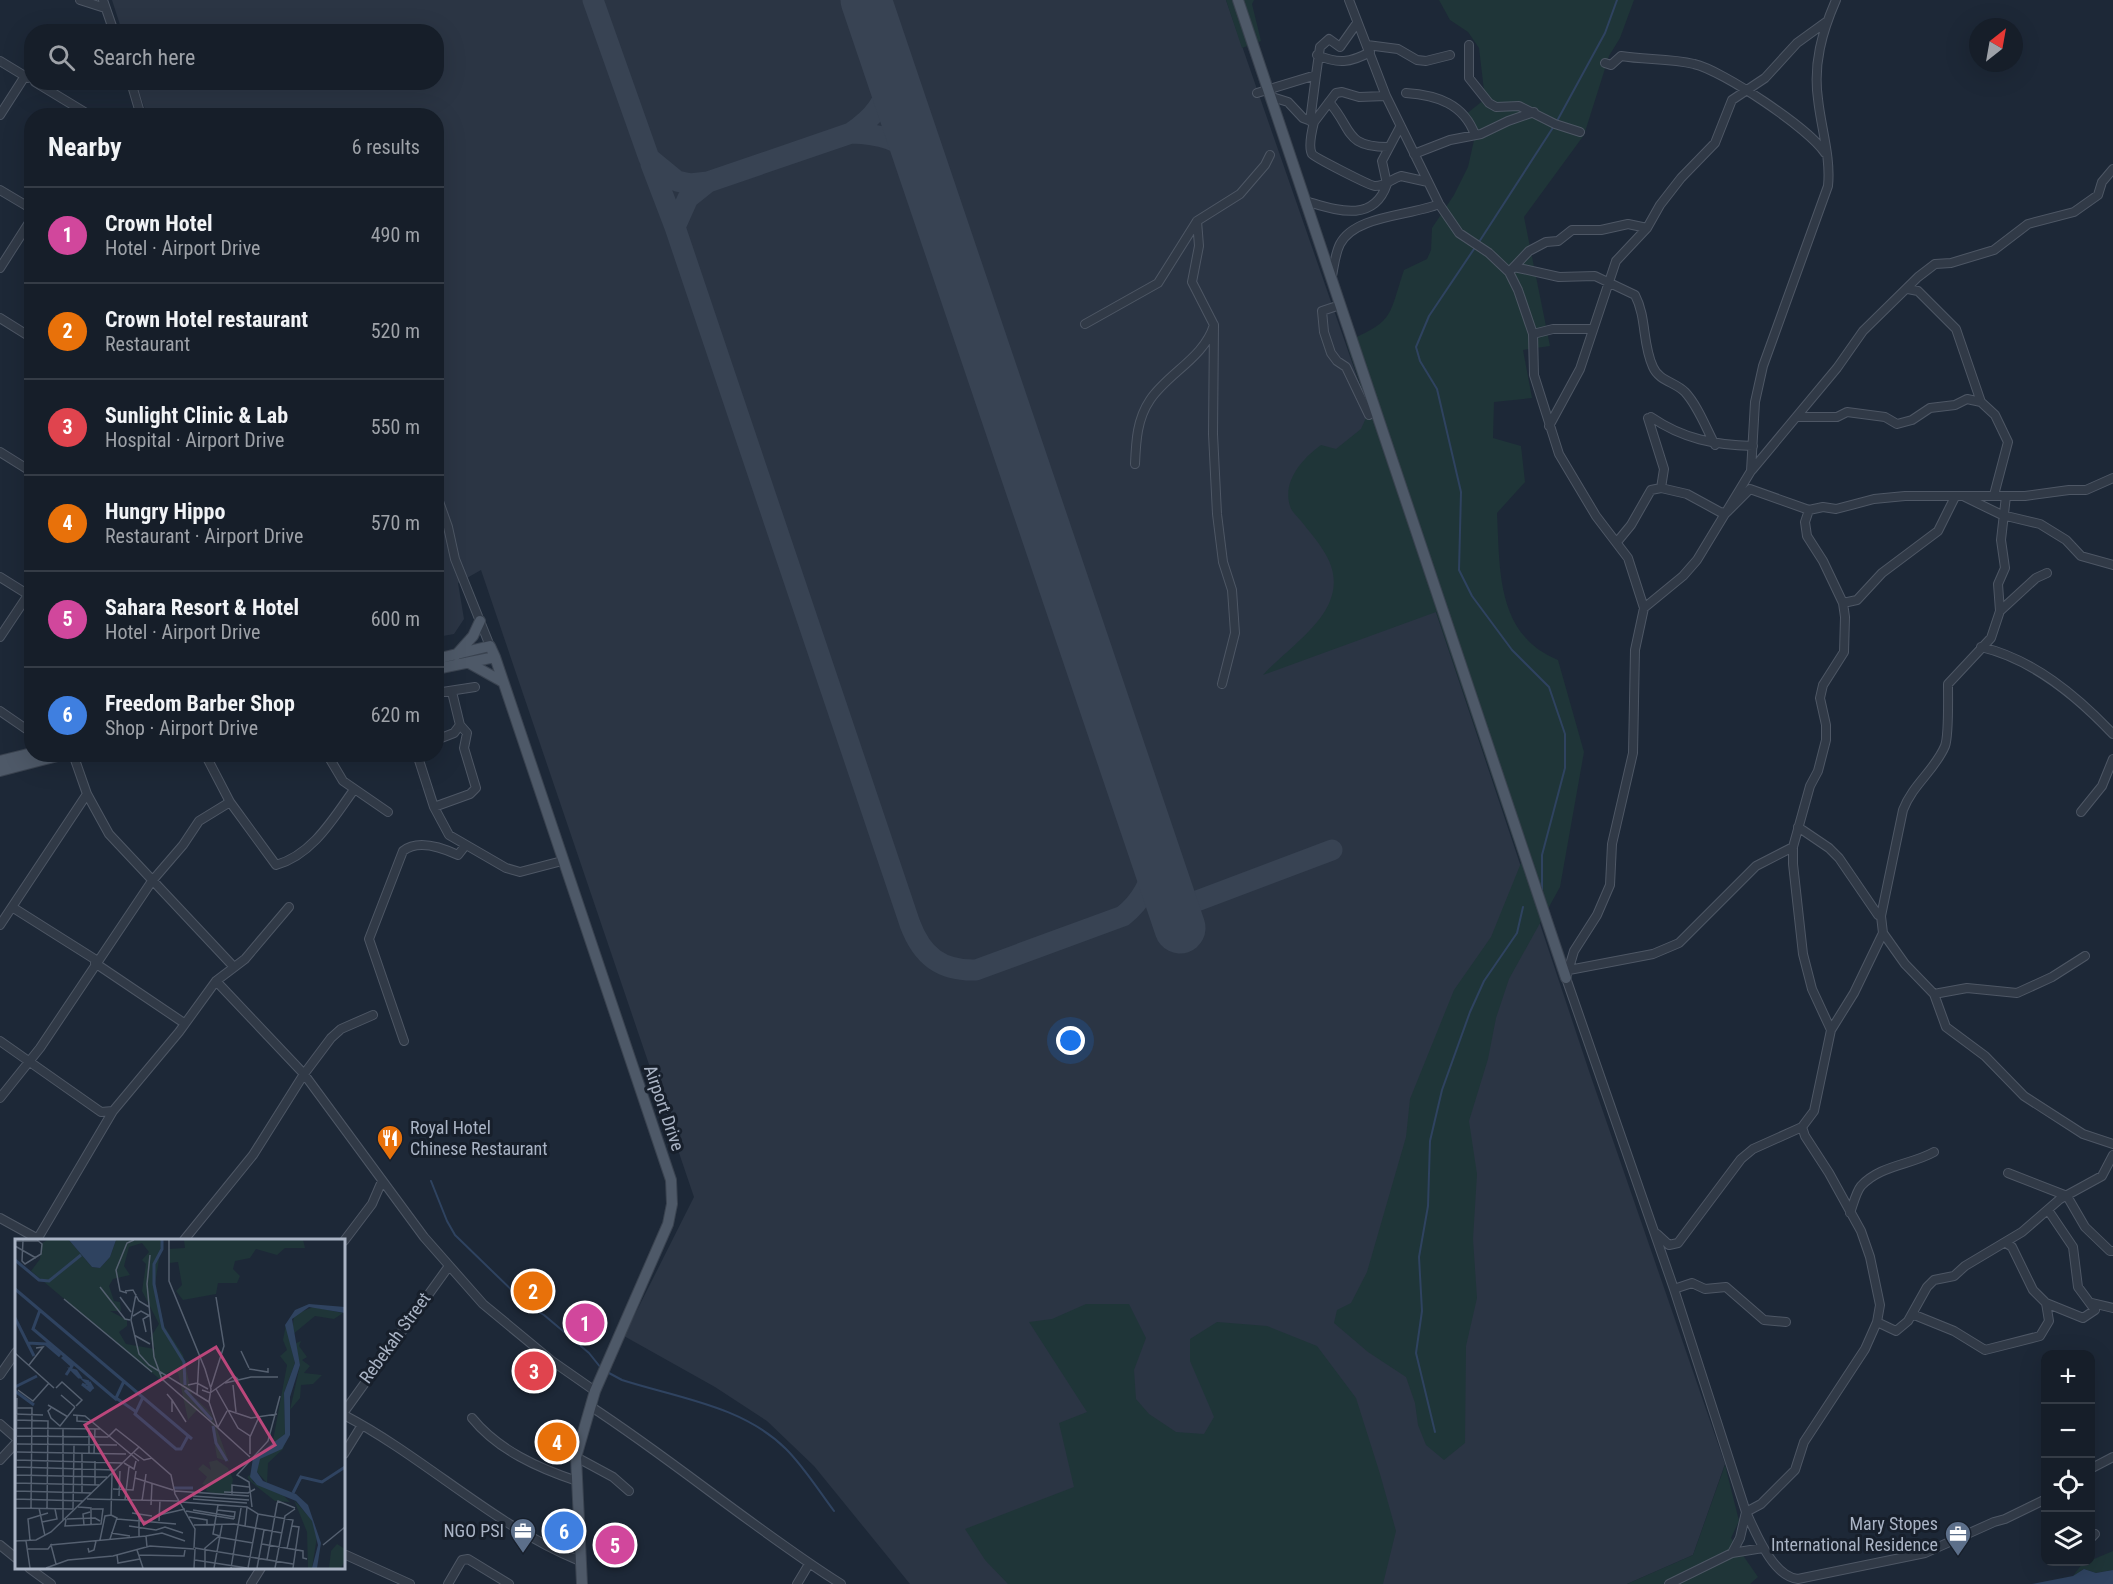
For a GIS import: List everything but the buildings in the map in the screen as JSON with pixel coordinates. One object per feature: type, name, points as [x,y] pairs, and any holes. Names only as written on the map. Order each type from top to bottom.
[{"type":"main road","points":[[1238,0],[1567,974]]},
{"type":"main road","points":[[456,655],[473,636],[480,621]]},
{"type":"main road","points":[[444,657],[490,646]]},
{"type":"main road","name":"Airport Drive","points":[[490,646],[646,1105],[672,1190],[671,1213],[663,1238],[590,1406],[576,1457],[582,1584]]},
{"type":"main road","points":[[444,667],[495,657]]},
{"type":"main road","points":[[469,662],[503,682]]},
{"type":"main road","points":[[0,761],[24,755]]},
{"type":"main road","points":[[0,771],[34,762]]},
{"type":"street","points":[[80,0],[104,4],[111,24]]},
{"type":"street","points":[[1349,0],[1400,127],[1439,204],[1460,233],[1511,269],[1559,277],[1595,276],[1635,296],[1645,322],[1653,367],[1657,374],[1682,389],[1690,397],[1715,445]]},
{"type":"street","points":[[1752,471],[1755,402],[1763,366],[1828,186],[1829,169],[1817,97],[1816,65],[1826,22],[1836,0]]},
{"type":"street","points":[[1549,426],[1580,369],[1616,261],[1647,228],[1660,205],[1681,178],[1715,143],[1732,100],[1748,92],[1753,84],[1765,78],[1797,43],[1826,22]]},
{"type":"street","points":[[1357,23],[1344,44],[1340,46],[1329,39],[1320,46],[1317,55],[1310,147],[1314,157],[1341,168],[1361,182],[1374,186],[1387,184],[1401,176],[1428,182]]},
{"type":"street","points":[[1469,45],[1469,78],[1489,104],[1520,106],[1555,124],[1580,132]]},
{"type":"street","points":[[1317,55],[1339,63],[1369,49],[1398,49],[1417,60],[1450,56]]},
{"type":"street","points":[[1605,63],[1611,65],[1621,56],[1695,64],[1721,73],[1821,147],[1827,156]]},
{"type":"street","points":[[0,61],[24,76]]},
{"type":"street","points":[[1271,94],[1316,75]]},
{"type":"street","points":[[0,115],[24,87]]},
{"type":"street","points":[[47,90],[78,108]]},
{"type":"street","points":[[133,90],[139,108]]},
{"type":"street","points":[[1312,121],[1336,93],[1342,92],[1359,97],[1386,96]]},
{"type":"street","points":[[1257,93],[1271,94],[1288,102],[1312,121]]},
{"type":"street","points":[[1406,93],[1428,94],[1450,104],[1467,118],[1475,135]]},
{"type":"street","points":[[1329,102],[1338,113],[1349,135],[1369,146],[1388,147]]},
{"type":"street","points":[[1414,154],[1429,151],[1450,140],[1475,135],[1534,112]]},
{"type":"street","points":[[1305,201],[1343,212],[1353,212],[1376,200],[1387,184],[1382,160],[1400,127]]},
{"type":"street","points":[[1085,324],[1158,283],[1197,221],[1240,194],[1265,165],[1270,155]]},
{"type":"street","points":[[1644,608],[1683,576],[1697,560],[1752,471],[1863,331],[1935,264],[1951,263],[1994,250],[2028,224],[2074,212],[2098,195],[2102,182],[2113,169]]},
{"type":"street","points":[[0,190],[24,204]]},
{"type":"street","points":[[1331,280],[1340,244],[1347,234],[1362,224],[1423,211],[1439,204]]},
{"type":"street","points":[[1197,221],[1198,246],[1192,282],[1214,325],[1213,434],[1217,514],[1223,562],[1232,590],[1235,633],[1222,684]]},
{"type":"street","points":[[1511,269],[1529,251],[1546,242],[1558,241],[1572,230],[1601,230],[1628,224],[1647,228]]},
{"type":"street","points":[[0,268],[24,230]]},
{"type":"street","points":[[1511,269],[1530,318],[1533,333],[1534,375],[1559,454],[1582,494],[1628,558],[1644,608],[1635,650],[1633,753],[1612,844],[1610,885],[1597,915],[1578,943],[1567,974],[1674,1288],[1746,1512],[1763,1548],[1781,1571],[1789,1577],[1819,1576],[1924,1552],[2005,1520],[2041,1502]]},
{"type":"street","points":[[1908,289],[1918,291],[1956,329],[1981,402],[1995,415],[2008,442],[1994,495]]},
{"type":"street","points":[[1334,308],[1322,311],[1324,332],[1331,352],[1337,362],[1346,367],[1369,415]]},
{"type":"street","points":[[0,318],[24,333]]},
{"type":"street","points":[[1135,464],[1136,433],[1145,408],[1154,394],[1201,349],[1214,325]]},
{"type":"street","points":[[1533,333],[1553,329],[1592,329]]},
{"type":"street","points":[[1797,417],[1837,417],[1847,412],[1885,417],[1897,424],[1911,420],[1930,408],[1955,405],[1967,399],[1981,402]]},
{"type":"street","points":[[1661,488],[1664,468],[1649,417],[1665,426],[1715,445],[1753,446]]},
{"type":"street","points":[[0,452],[24,467]]},
{"type":"street","points":[[1726,513],[1750,489],[1809,510],[1823,507],[1836,509],[1905,496],[2006,496],[2086,490],[2113,478]]},
{"type":"street","points":[[1617,542],[1631,525],[1652,490],[1661,488],[1687,494],[1726,513]]},
{"type":"street","points":[[2006,496],[2002,515],[2004,528],[2001,552],[2005,568],[1998,584],[2000,611],[1991,638],[1948,684],[1946,743],[1940,755],[1910,793],[1903,810],[1881,916],[1883,933],[1905,964],[1934,994],[1946,1027],[1985,1056],[2024,1096],[2083,1134],[2113,1144]]},
{"type":"street","points":[[1843,603],[1857,600],[1882,573],[1938,531],[1955,497]]},
{"type":"street","points":[[1965,497],[2002,515],[2040,524],[2066,540],[2081,556],[2113,565]]},
{"type":"street","points":[[1809,510],[1805,522],[1807,536],[1815,546],[1843,603],[1844,652],[1823,686],[1820,698],[1826,725],[1826,740],[1798,827],[1792,864],[1803,954],[1812,989],[1831,1030]]},
{"type":"street","points":[[444,515],[455,559],[490,646]]},
{"type":"street","points":[[2000,611],[2036,578],[2047,573]]},
{"type":"street","points":[[0,577],[24,592]]},
{"type":"street","points":[[0,637],[24,604]]},
{"type":"street","points":[[1981,647],[2005,652],[2035,667],[2113,734]]},
{"type":"street","points":[[444,692],[475,687]]},
{"type":"street","points":[[434,807],[475,791],[464,748],[467,734],[460,725],[452,692]]},
{"type":"street","points":[[0,711],[24,728]]},
{"type":"street","points":[[444,737],[454,733],[460,725]]},
{"type":"street","points":[[2081,812],[2102,786],[2113,759]]},
{"type":"street","points":[[76,762],[87,794],[109,834],[232,966]]},
{"type":"street","points":[[209,762],[230,802],[274,864],[278,865],[308,848],[326,829],[353,791]]},
{"type":"street","points":[[331,762],[336,774],[353,791],[387,812]]},
{"type":"street","points":[[420,762],[434,807],[449,835],[506,868],[520,872],[562,861]]},
{"type":"street","points":[[0,925],[87,794]]},
{"type":"street","points":[[0,1098],[29,1061],[152,881],[183,845],[199,820],[230,802]]},
{"type":"street","points":[[1798,827],[1829,848],[1839,858],[1878,915],[1881,916]]},
{"type":"street","points":[[404,1041],[369,939],[403,851],[409,846],[427,845],[458,855],[465,846]]},
{"type":"street","points":[[1567,974],[1653,954],[1679,943],[1756,866],[1793,847]]},
{"type":"street","points":[[12,907],[184,1023]]},
{"type":"street","points":[[0,1218],[39,1239],[113,1111],[216,981],[232,966],[245,958],[288,907]]},
{"type":"street","points":[[1655,1232],[1666,1243],[1678,1243],[1741,1159],[1753,1149],[1802,1127],[1814,1111],[1831,1030],[1854,993],[1883,933]]},
{"type":"street","points":[[1934,994],[1967,988],[2017,993],[2052,977],[2085,956]]},
{"type":"street","points":[[216,981],[304,1074],[381,1181],[449,1266],[483,1304],[552,1361],[596,1391]]},
{"type":"street","points":[[185,1239],[253,1155],[304,1074],[336,1033],[373,1015]]},
{"type":"street","points":[[0,1041],[101,1112],[113,1111]]},
{"type":"street","points":[[1732,1552],[1740,1538],[1746,1512],[1761,1504],[1795,1470],[1804,1442],[1865,1349],[1877,1322],[1880,1305],[1870,1257],[1850,1213],[1802,1127]]},
{"type":"street","points":[[1850,1213],[1860,1187],[1868,1181],[1885,1169],[1921,1159],[1934,1152]]},
{"type":"street","points":[[1877,1322],[1896,1331],[1912,1314],[1927,1287],[1934,1281],[1954,1276],[1965,1266],[2006,1243],[2067,1196],[2102,1176],[2113,1155]]},
{"type":"street","points":[[2008,1173],[2067,1196],[2085,1227],[2110,1251],[2113,1251]]},
{"type":"street","points":[[345,1240],[372,1204],[381,1181]]},
{"type":"street","points":[[2006,1243],[2012,1247],[2033,1290],[2046,1303],[2083,1318],[2095,1310],[2078,1287],[2073,1247],[2048,1210]]},
{"type":"street","name":"Rebekah Street","points":[[345,1412],[449,1266]]},
{"type":"street","points":[[1674,1288],[1692,1283],[1705,1289],[1726,1287],[1764,1320],[1786,1322]]},
{"type":"street","points":[[1912,1314],[1954,1331],[1985,1350],[2040,1336],[2049,1321],[2046,1303]]},
{"type":"street","points":[[2092,1303],[2113,1308]]},
{"type":"street","points":[[0,1375],[15,1353]]},
{"type":"street","points":[[590,1406],[705,1486],[808,1564],[841,1584]]},
{"type":"street","points":[[345,1414],[518,1529],[580,1561]]},
{"type":"street","points":[[472,1418],[487,1437],[521,1458],[577,1481]]},
{"type":"street","points":[[0,1424],[15,1437]]},
{"type":"street","points":[[345,1452],[362,1425]]},
{"type":"street","points":[[0,1460],[15,1444]]},
{"type":"street","points":[[576,1457],[613,1477],[629,1491]]},
{"type":"street","points":[[2095,1467],[2113,1457]]},
{"type":"street","points":[[0,1545],[15,1557]]},
{"type":"street","points":[[1669,1584],[1732,1552],[1763,1548]]},
{"type":"street","points":[[346,1555],[410,1584]]},
{"type":"street","points":[[448,1584],[456,1566],[462,1560],[468,1559],[509,1584]]},
{"type":"street","points":[[797,1584],[808,1564]]},
{"type":"street","points":[[30,1569],[51,1584]]},
{"type":"street","points":[[251,1584],[260,1569]]},
{"type":"shaded area","points":[[112,0],[1226,0],[1369,411],[1590,1074],[1725,1464],[1693,1555],[1627,1584],[910,1584],[814,1466],[767,1421],[715,1387],[624,1336],[694,1197],[481,570],[458,583],[464,619],[454,634],[444,636],[444,108],[145,108],[138,90],[444,90],[444,24],[120,24]]},
{"type":"green space","points":[[1226,0],[1254,0],[1252,4],[1261,41],[1242,48]]},
{"type":"green space","points":[[1439,0],[1634,0],[1620,38],[1609,56],[1584,135],[1524,217],[1550,346],[1523,350],[1532,398],[1494,402],[1493,438],[1521,446],[1525,482],[1497,513],[1501,578],[1505,598],[1512,618],[1523,634],[1538,649],[1558,660],[1584,752],[1560,887],[1509,979],[1496,1018],[1488,1059],[1469,1121],[1477,1174],[1473,1239],[1477,1298],[1466,1346],[1465,1443],[1444,1460],[1426,1445],[1418,1425],[1415,1403],[1406,1377],[1368,1352],[1334,1323],[1337,1310],[1351,1303],[1367,1272],[1406,1137],[1410,1099],[1454,990],[1491,937],[1521,863],[1436,612],[1263,675],[1318,621],[1330,601],[1333,589],[1332,568],[1322,548],[1292,510],[1288,497],[1292,479],[1301,463],[1321,445],[1336,449],[1361,429],[1369,411],[1346,342],[1382,322],[1392,308],[1404,270],[1427,259],[1431,250],[1432,228],[1454,195],[1468,167],[1474,140],[1468,132],[1465,115],[1485,99],[1479,48],[1468,32],[1450,20]]},
{"type":"green space","points":[[1086,1304],[1129,1304],[1146,1338],[1134,1370],[1136,1399],[1149,1414],[1176,1432],[1204,1434],[1214,1417],[1190,1361],[1190,1339],[1217,1322],[1267,1326],[1317,1346],[1356,1398],[1396,1531],[1383,1584],[1008,1584],[985,1560],[965,1529],[1074,1487],[1059,1423],[1087,1412],[1029,1322],[1052,1319]]},
{"type":"green space","points":[[1725,1465],[1739,1521],[1731,1538],[1758,1577],[1750,1584],[1627,1584],[1693,1555]]},
{"type":"green space","points":[[2113,1551],[2113,1570],[2096,1573],[2084,1569],[2073,1576],[2080,1566],[2095,1566],[2095,1559]]},
{"type":"water","points":[[2084,1569],[2096,1573],[2113,1570],[2113,1584],[2032,1584],[2073,1576]]},
{"type":"waterway","points":[[1557,121],[1605,33],[1617,0]]},
{"type":"waterway","points":[[1479,242],[1554,126]]},
{"type":"waterway","points":[[1476,246],[1429,316],[1416,347],[1420,361],[1437,389],[1461,492],[1459,570],[1472,596],[1512,650],[1549,687],[1565,734],[1565,768],[1542,855],[1542,892]]},
{"type":"waterway","points":[[1435,1432],[1416,1353],[1422,1311],[1419,1257],[1428,1206],[1430,1141],[1442,1090],[1470,1012],[1484,981],[1517,933],[1523,907]]},
{"type":"waterway","points":[[431,1181],[455,1235],[527,1305],[544,1315],[589,1353],[601,1368]]},
{"type":"waterway","points":[[609,1373],[622,1380],[730,1413],[769,1434],[805,1471],[834,1511]]},
{"type":"taxiway","points":[[593,0],[649,158],[677,181],[690,184],[708,182]]},
{"type":"taxiway","points":[[890,74],[886,93],[878,108],[851,133],[708,182],[688,198],[675,227],[910,924],[920,945],[934,959],[953,968],[976,970],[1123,916],[1144,891],[1156,861]]},
{"type":"taxiway","points":[[851,133],[889,139],[922,159]]},
{"type":"taxiway","points":[[651,164],[675,227]]},
{"type":"taxiway","points":[[1173,910],[1332,850]]},
{"type":"runway","points":[[866,0],[1180,928]]},
{"type":"place","name":"Royal Hotel Chinese Restaurant","points":[[390,1161]]},
{"type":"place","name":"Crown Hotel restaurant","points":[[533,1291]]},
{"type":"place","name":"Crown Hotel","points":[[585,1323]]},
{"type":"place","name":"Sunlight Clinic & Lab","points":[[534,1371]]},
{"type":"place","name":"Hungry Hippo","points":[[557,1442]]},
{"type":"place","name":"Freedom Barber Shop","points":[[564,1531]]},
{"type":"place","name":"Sahara Resort & Hotel","points":[[615,1545]]},
{"type":"place","name":"NGO PSI","points":[[523,1554]]},
{"type":"place","name":"Mary Stopes International Residence","points":[[1958,1557]]}]
